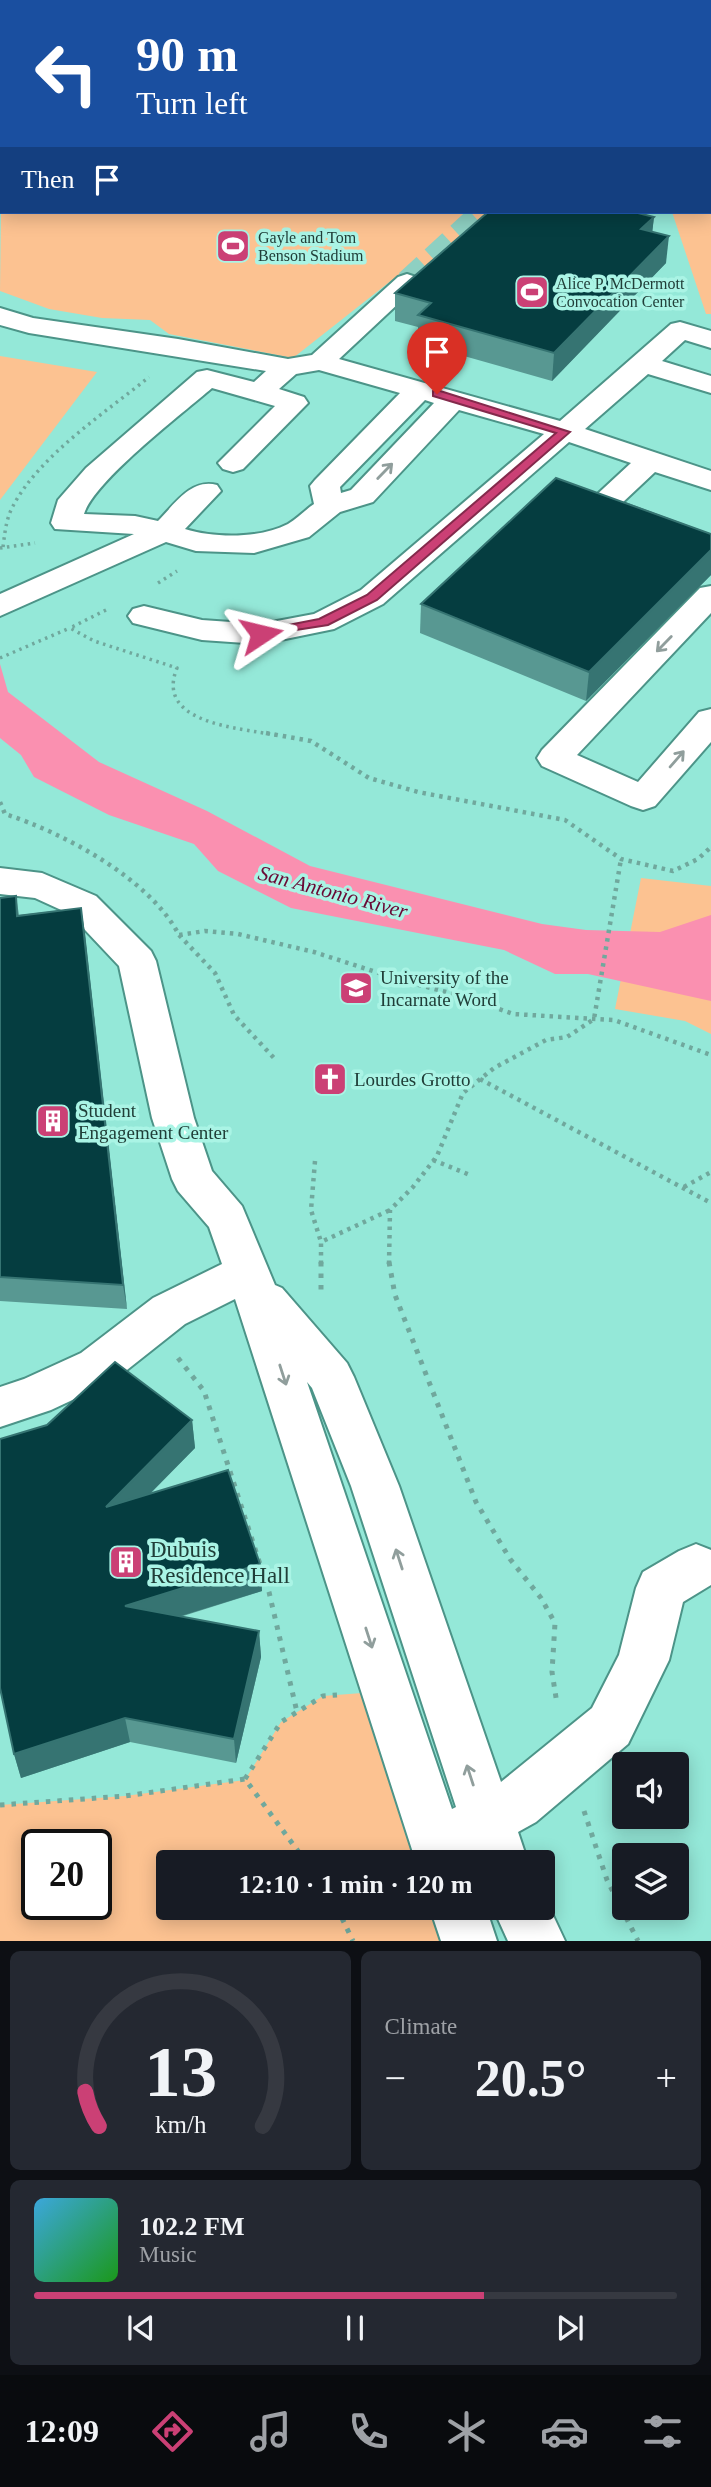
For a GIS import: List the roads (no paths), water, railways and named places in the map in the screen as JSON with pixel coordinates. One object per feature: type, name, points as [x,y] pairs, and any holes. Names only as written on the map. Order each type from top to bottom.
[{"type":"street","points":[[320,362],[407,282]]},
{"type":"street","points":[[0,316],[29,325],[166,345],[288,367],[320,362],[564,432],[711,481]]},
{"type":"street","points":[[144,616],[202,630],[261,634],[323,622],[372,597],[680,330],[711,340]]},
{"type":"street","points":[[643,364],[711,385]]},
{"type":"street","points":[[260,392],[288,367]]},
{"type":"street","points":[[233,463],[295,403],[208,378],[96,474],[73,500],[66,523],[135,525],[196,542],[254,544],[298,531],[329,506],[362,496],[454,399]]},
{"type":"street","points":[[329,506],[325,486],[419,389]]},
{"type":"street","points":[[650,461],[603,506],[711,545]]},
{"type":"street","points":[[0,606],[164,533],[206,491]]},
{"type":"street","points":[[711,595],[554,758],[643,798],[711,720]]},
{"type":"street","points":[[0,881],[42,886],[83,905],[137,961],[173,1118],[192,1179],[227,1218],[251,1279],[439,1850]]},
{"type":"street","points":[[251,1279],[331,1377],[375,1486],[493,1842]]},
{"type":"street","points":[[0,1406],[35,1396],[97,1367],[169,1311],[251,1279]]},
{"type":"street","points":[[454,1850],[493,1842],[517,1803],[610,1726],[643,1660],[661,1588],[696,1567]]},
{"type":"street","points":[[462,1920],[469,1941]]},
{"type":"street","points":[[527,1920],[537,1941]]},
{"type":"water","name":"San Antonio River","points":[[0,664],[8,692],[99,762],[207,811],[310,866],[542,924],[586,930],[660,932],[711,915],[711,1001],[588,974],[555,974],[504,950],[291,908],[218,871],[194,844],[109,815],[34,777],[21,755],[0,738]]},
{"type":"tunnel","points":[[407,282],[481,214]]},
{"type":"place","name":"Gayle and Tom Benson Stadium","points":[[233,246]]},
{"type":"place","name":"Alice P. McDermott Convocation Center","points":[[532,292]]},
{"type":"place","name":"University of the Incarnate Word","points":[[356,988]]},
{"type":"place","name":"Lourdes Grotto","points":[[330,1079]]},
{"type":"place","name":"Student Engagement Center","points":[[53,1121]]},
{"type":"place","name":"Dubuis Residence Hall","points":[[126,1562]]}]
